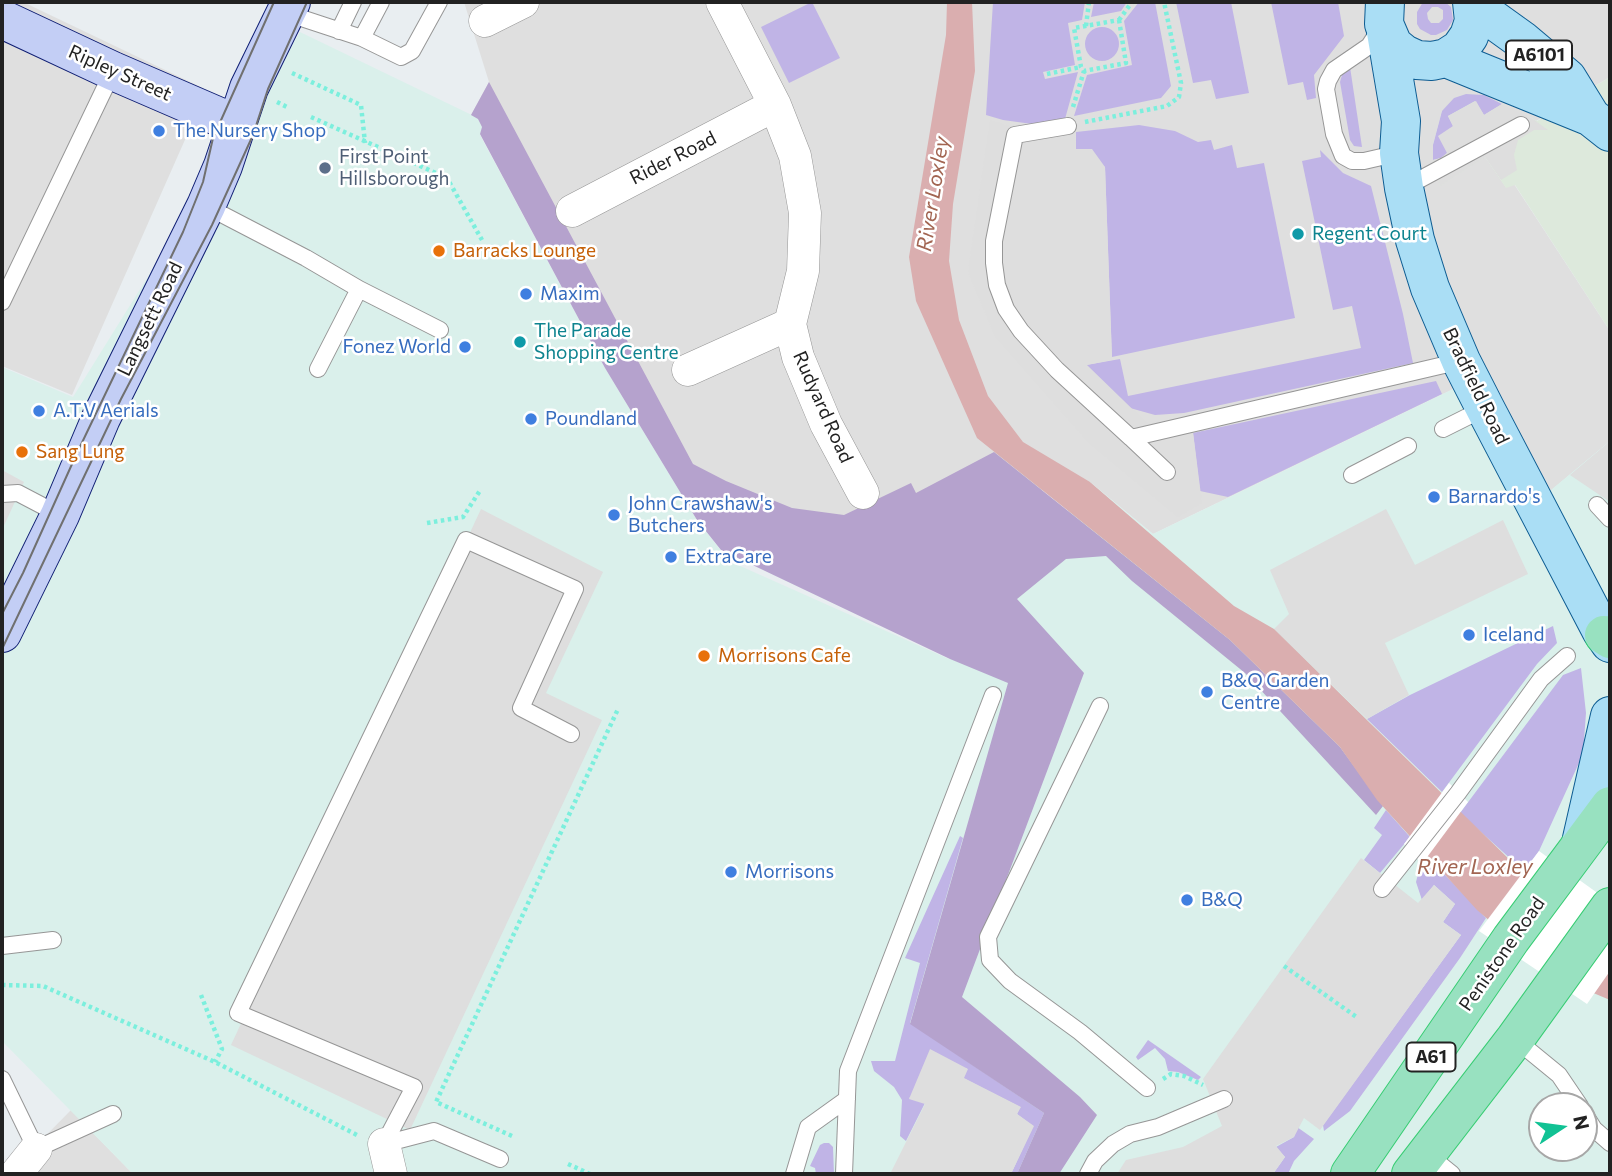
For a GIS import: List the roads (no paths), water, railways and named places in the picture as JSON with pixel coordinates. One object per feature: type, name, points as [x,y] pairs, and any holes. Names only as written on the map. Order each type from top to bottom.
[{"type":"highway","name":"Penistone Road","points":[[1350,1174],[1511,939],[1610,806]]},
{"type":"highway","name":"A61","points":[[1430,1167],[1515,1039],[1605,915]]},
{"type":"main road","name":"A6101","points":[[1439,59],[1460,49],[1469,36],[1474,21],[1472,4]]},
{"type":"main road","name":"A6101","points":[[1472,4],[1523,41],[1567,78],[1604,122]]},
{"type":"main road","name":"A6101","points":[[1384,13],[1393,45],[1404,54],[1417,60],[1439,59],[1498,77],[1549,102],[1604,122]]},
{"type":"main road","name":"Bradfield Road","points":[[1384,13],[1401,154],[1415,240],[1430,288],[1461,361],[1608,639],[1610,675]]},
{"type":"main road","points":[[1401,154],[1439,59]]},
{"type":"main road","points":[[1581,844],[1610,716]]},
{"type":"street","points":[[485,21],[523,2]]},
{"type":"street","name":"Rudyard Road","points":[[734,6],[794,156],[804,213],[803,271],[790,324],[797,357],[827,424],[863,493]]},
{"type":"street","name":"Langsett Road","points":[[5,617],[60,515],[101,418],[206,206],[249,89],[288,7]]},
{"type":"street","name":"Ripley Street","points":[[4,27],[238,125]]},
{"type":"street","name":"Rider Road","points":[[572,211],[775,105]]},
{"type":"street","points":[[688,370],[790,324]]},
{"type":"street","points":[[16,1174],[36,1149]]},
{"type":"lane","points":[[338,31],[353,2]]},
{"type":"lane","points":[[362,38],[381,2]]},
{"type":"lane","points":[[288,7],[401,57],[412,51],[439,2]]},
{"type":"lane","points":[[1384,13],[1369,46],[1334,70],[1328,80],[1326,89],[1334,134],[1343,156],[1352,161],[1364,161],[1521,125]]},
{"type":"lane","points":[[2,302],[113,71]]},
{"type":"lane","points":[[1068,126],[1015,135],[994,241],[997,285],[1006,309],[1021,331],[1057,370],[1167,472]]},
{"type":"lane","points":[[206,206],[440,330]]},
{"type":"lane","points":[[318,369],[359,289]]},
{"type":"lane","points":[[1131,438],[1461,361]]},
{"type":"lane","points":[[1443,429],[1485,408]]},
{"type":"lane","points":[[1352,475],[1408,446]]},
{"type":"lane","points":[[2,494],[18,493],[60,515]]},
{"type":"lane","points":[[1597,505],[1610,519]]},
{"type":"lane","points":[[378,1154],[414,1087],[238,1013],[466,540],[575,589],[521,708],[571,734]]},
{"type":"lane","points":[[1382,889],[1413,853],[1541,678],[1567,656]]},
{"type":"lane","points":[[844,1174],[848,1071],[993,695]]},
{"type":"lane","points":[[1100,706],[988,937],[990,960],[1010,981],[1080,1032],[1147,1088]]},
{"type":"lane","points":[[2,946],[52,940]]},
{"type":"lane","points":[[1515,1039],[1559,1075],[1571,1092]]},
{"type":"lane","points":[[2,1079],[36,1149],[113,1114]]},
{"type":"lane","points":[[794,1174],[808,1127],[847,1099]]},
{"type":"lane","points":[[1088,1174],[1095,1161],[1113,1144],[1130,1134],[1158,1127],[1224,1100]]},
{"type":"lane","points":[[378,1154],[434,1131],[500,1160]]},
{"type":"water","name":"River Loxley","points":[[947,2],[972,2],[975,71],[953,204],[949,261],[959,320],[988,396],[1023,442],[1090,482],[1234,606],[1274,629],[1514,864],[1610,931],[1610,1000],[1591,992],[1511,939],[1477,910],[1377,800],[1340,747],[1230,640],[977,438],[916,301],[909,257],[946,35]]},
{"type":"tram line","points":[[2,614],[183,232],[203,182],[213,138],[274,2]]},
{"type":"tram line","points":[[2,649],[121,399],[212,225],[253,135],[268,89],[307,2]]},
{"type":"place","name":"The Nursery Shop","points":[[159,131]]},
{"type":"place","name":"First Point Hillsborough","points":[[325,168]]},
{"type":"place","name":"Regent Court","points":[[1298,234]]},
{"type":"place","name":"Barracks Lounge","points":[[439,251]]},
{"type":"place","name":"Maxim","points":[[526,294]]},
{"type":"place","name":"The Parade Shopping Centre","points":[[520,342]]},
{"type":"place","name":"Fonez World","points":[[465,347]]},
{"type":"place","name":"A.T.V Aerials","points":[[39,411]]},
{"type":"place","name":"Poundland","points":[[531,419]]},
{"type":"place","name":"Sang Lung","points":[[22,452]]},
{"type":"place","name":"Barnardo's","points":[[1434,497]]},
{"type":"place","name":"John Crawshaw's Butchers","points":[[614,515]]},
{"type":"place","name":"ExtraCare","points":[[671,557]]},
{"type":"place","name":"Iceland","points":[[1469,635]]},
{"type":"place","name":"Morrisons Cafe","points":[[704,656]]},
{"type":"place","name":"B&Q Garden Centre","points":[[1207,692]]},
{"type":"place","name":"Morrisons","points":[[731,872]]},
{"type":"place","name":"B&Q","points":[[1187,900]]}]
